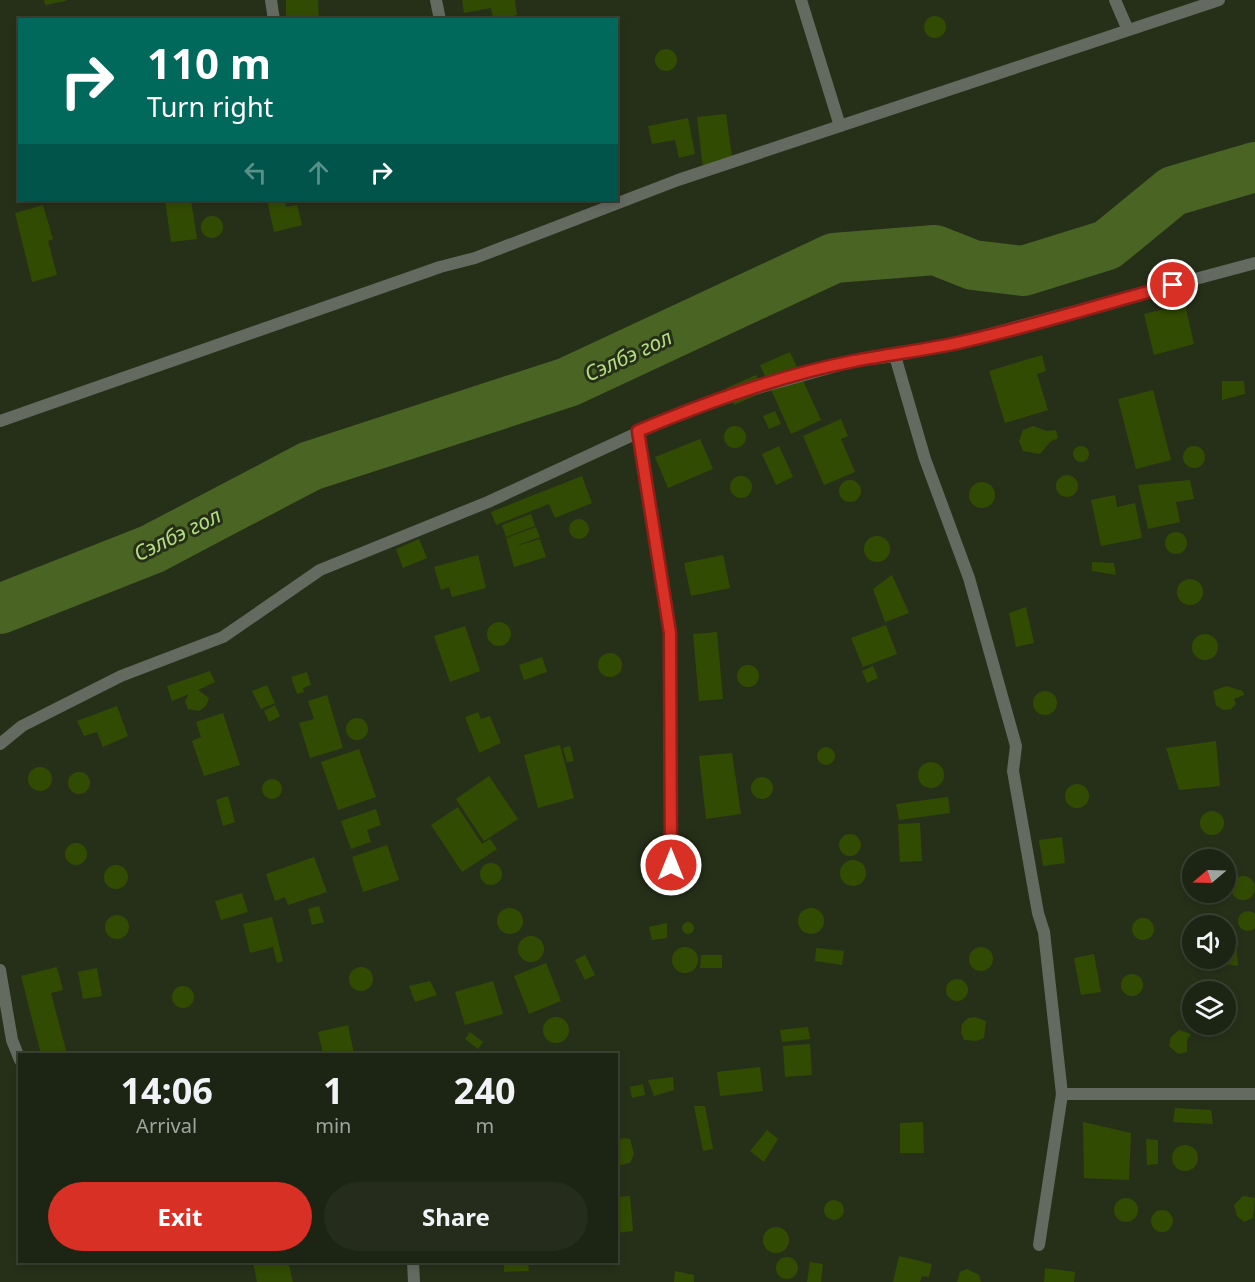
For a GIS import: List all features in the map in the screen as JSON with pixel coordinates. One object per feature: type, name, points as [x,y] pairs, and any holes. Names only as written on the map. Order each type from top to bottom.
[{"type":"street","points":[[271,0],[274,18]]},
{"type":"street","points":[[436,0],[440,18]]},
{"type":"street","points":[[801,0],[840,126]]},
{"type":"street","points":[[1115,0],[1128,30]]},
{"type":"street","points":[[0,420],[418,274],[475,258],[678,180],[1219,0]]},
{"type":"street","points":[[0,744],[22,726],[121,676],[223,637],[320,570],[496,498],[638,431],[747,391],[854,361],[895,356],[987,335],[1255,262]]},
{"type":"street","points":[[895,356],[925,459],[969,578],[1016,746],[1013,771],[1038,913],[1044,932],[1062,1094],[1039,1245]]},
{"type":"street","points":[[638,431],[670,633],[671,865]]},
{"type":"street","points":[[0,970],[12,1040],[18,1055]]},
{"type":"street","points":[[1062,1094],[1255,1094]]},
{"type":"street","points":[[413,1263],[414,1282]]},
{"type":"building","points":[[44,0],[66,0],[66,1],[45,5]]},
{"type":"building","points":[[286,0],[318,0],[319,18],[286,18]]},
{"type":"building","points":[[462,0],[515,0],[517,15],[493,18],[491,8],[464,13]]},
{"type":"building","points":[[935,16],[943,19],[946,27],[943,35],[935,38],[927,35],[924,27],[927,19]]},
{"type":"building","points":[[666,49],[674,52],[677,60],[674,68],[666,71],[658,68],[655,60],[658,52]]},
{"type":"building","points":[[726,114],[733,164],[703,168],[697,117]]},
{"type":"building","points":[[688,118],[695,154],[679,158],[675,140],[652,144],[648,126]]},
{"type":"building","points":[[165,201],[191,201],[197,239],[171,242]]},
{"type":"building","points":[[267,201],[285,201],[286,207],[297,205],[302,225],[274,232]]},
{"type":"building","points":[[43,205],[53,239],[48,241],[57,275],[32,282],[15,213]]},
{"type":"building","points":[[212,216],[220,219],[223,227],[220,235],[212,238],[204,235],[201,227],[204,219]]},
{"type":"building","points":[[1185,304],[1194,344],[1154,355],[1144,314]]},
{"type":"building","points":[[790,352],[821,420],[791,434],[760,365]]},
{"type":"building","points":[[1042,355],[1046,371],[1037,374],[1048,410],[1005,423],[989,371]]},
{"type":"building","points":[[756,375],[764,392],[734,405],[726,388]]},
{"type":"building","points":[[1222,381],[1244,381],[1245,394],[1222,400]]},
{"type":"building","points":[[1153,390],[1171,460],[1136,469],[1118,399]]},
{"type":"building","points":[[775,411],[781,424],[769,429],[763,416]]},
{"type":"building","points":[[841,419],[848,436],[841,439],[855,472],[824,485],[803,436]]},
{"type":"building","points":[[735,426],[743,429],[746,437],[743,445],[735,448],[727,445],[724,437],[727,429]]},
{"type":"building","points":[[1033,426],[1047,431],[1056,430],[1058,438],[1050,442],[1040,454],[1023,451],[1019,441],[1023,430]]},
{"type":"building","points":[[700,439],[713,469],[668,488],[655,457]]},
{"type":"building","points":[[779,446],[793,477],[776,485],[762,454]]},
{"type":"building","points":[[1081,446],[1087,448],[1089,454],[1087,460],[1081,462],[1075,460],[1073,454],[1075,448]]},
{"type":"building","points":[[1194,446],[1202,449],[1205,457],[1202,465],[1194,468],[1186,465],[1183,457],[1186,449]]},
{"type":"building","points":[[1067,475],[1075,478],[1078,486],[1075,494],[1067,497],[1059,494],[1056,486],[1059,478]]},
{"type":"building","points":[[582,476],[592,503],[555,518],[549,504],[496,525],[491,512]]},
{"type":"building","points":[[741,476],[749,479],[752,487],[749,495],[741,498],[733,495],[730,487],[733,479]]},
{"type":"building","points":[[850,480],[858,483],[861,491],[858,499],[850,502],[842,499],[839,491],[842,483]]},
{"type":"building","points":[[1190,480],[1194,499],[1176,502],[1180,522],[1148,529],[1138,485]]},
{"type":"building","points":[[982,482],[991,486],[995,495],[991,504],[982,508],[973,504],[969,495],[973,486]]},
{"type":"building","points":[[1115,495],[1117,507],[1135,503],[1142,538],[1101,546],[1091,500]]},
{"type":"building","points":[[531,514],[535,526],[506,537],[502,525]]},
{"type":"building","points":[[579,519],[586,522],[589,529],[586,536],[579,539],[572,536],[569,529],[572,522]]},
{"type":"building","points":[[536,527],[540,537],[513,547],[540,539],[546,557],[514,567],[506,538]]},
{"type":"building","points":[[1176,532],[1184,535],[1187,543],[1184,551],[1176,554],[1168,551],[1165,543],[1168,535]]},
{"type":"building","points":[[877,536],[886,540],[890,549],[886,558],[877,562],[868,558],[864,549],[868,540]]},
{"type":"building","points":[[419,539],[427,558],[403,568],[396,549]]},
{"type":"building","points":[[478,555],[486,588],[452,597],[449,587],[441,590],[434,567]]},
{"type":"building","points":[[723,555],[730,588],[691,596],[684,563]]},
{"type":"building","points":[[1092,562],[1114,563],[1116,575],[1092,571]]},
{"type":"building","points":[[892,575],[909,613],[885,622],[873,589]]},
{"type":"building","points":[[1190,579],[1199,583],[1203,592],[1199,601],[1190,605],[1181,601],[1177,592],[1181,583]]},
{"type":"building","points":[[1026,607],[1034,643],[1016,647],[1009,613]]},
{"type":"building","points":[[499,622],[508,625],[511,634],[508,643],[499,646],[490,643],[487,634],[490,625]]},
{"type":"building","points":[[886,625],[897,654],[863,667],[851,638]]},
{"type":"building","points":[[465,626],[480,671],[450,682],[434,636]]},
{"type":"building","points":[[717,632],[723,699],[699,701],[693,634]]},
{"type":"building","points":[[1205,634],[1214,638],[1218,647],[1214,656],[1205,660],[1196,656],[1192,647],[1196,638]]},
{"type":"building","points":[[610,653],[618,657],[622,665],[618,673],[610,677],[602,673],[598,665],[602,657]]},
{"type":"building","points":[[542,657],[547,672],[524,680],[519,665]]},
{"type":"building","points":[[748,665],[756,668],[759,676],[756,684],[748,687],[740,684],[737,676],[740,668]]},
{"type":"building","points":[[873,666],[878,678],[867,683],[862,671]]},
{"type":"building","points":[[210,671],[215,682],[198,690],[209,698],[206,706],[199,711],[188,709],[185,701],[189,694],[172,701],[167,686]]},
{"type":"building","points":[[307,672],[311,685],[303,688],[304,692],[297,694],[291,677]]},
{"type":"building","points":[[267,685],[275,703],[261,709],[252,691]]},
{"type":"building","points":[[1226,686],[1243,691],[1244,695],[1234,699],[1236,704],[1231,709],[1223,710],[1216,705],[1213,691]]},
{"type":"building","points":[[1045,691],[1053,695],[1057,703],[1053,711],[1045,715],[1037,711],[1033,703],[1037,695]]},
{"type":"building","points":[[327,695],[343,748],[310,758],[299,723],[314,719],[308,701]]},
{"type":"building","points":[[275,705],[280,716],[269,722],[264,711]]},
{"type":"building","points":[[117,706],[128,736],[103,747],[97,732],[84,736],[77,721]]},
{"type":"building","points":[[478,712],[481,719],[490,716],[501,743],[479,753],[465,717]]},
{"type":"building","points":[[223,713],[240,765],[204,776],[192,741],[201,737],[196,722]]},
{"type":"building","points":[[357,718],[365,721],[368,729],[365,737],[357,740],[349,737],[346,729],[349,721]]},
{"type":"building","points":[[1216,741],[1220,786],[1179,790],[1166,748]]},
{"type":"building","points":[[560,745],[574,798],[538,808],[524,755]]},
{"type":"building","points":[[570,746],[574,761],[567,762],[563,748]]},
{"type":"building","points":[[822,747],[830,747],[835,752],[833,763],[822,765],[817,760],[817,752]]},
{"type":"building","points":[[359,749],[376,797],[338,810],[321,762]]},
{"type":"building","points":[[732,753],[741,814],[706,819],[699,756]]},
{"type":"building","points":[[931,762],[940,766],[944,775],[940,784],[931,788],[922,784],[918,775],[922,766]]},
{"type":"building","points":[[40,767],[45,768],[51,774],[51,784],[45,790],[40,791],[35,790],[29,784],[28,779],[29,774],[35,768]]},
{"type":"building","points":[[79,772],[87,775],[90,783],[87,791],[79,794],[71,791],[68,783],[71,775]]},
{"type":"building","points":[[489,776],[518,819],[484,841],[456,799]]},
{"type":"building","points":[[762,777],[770,780],[773,788],[770,796],[762,799],[754,796],[751,788],[754,780]]},
{"type":"building","points":[[272,779],[279,782],[282,789],[279,796],[272,799],[265,796],[262,789],[265,782]]},
{"type":"building","points":[[1077,784],[1085,788],[1089,796],[1085,804],[1077,808],[1069,804],[1065,796],[1069,788]]},
{"type":"building","points":[[228,796],[235,822],[223,826],[216,800]]},
{"type":"building","points":[[948,797],[950,813],[899,820],[896,804]]},
{"type":"building","points":[[458,807],[482,844],[490,839],[497,849],[462,872],[431,825]]},
{"type":"building","points":[[376,809],[381,825],[367,830],[371,842],[351,849],[341,821]]},
{"type":"building","points":[[1212,811],[1221,814],[1224,823],[1221,832],[1212,835],[1203,832],[1200,823],[1203,814]]},
{"type":"building","points":[[920,823],[922,861],[900,862],[898,824]]},
{"type":"building","points":[[850,834],[858,837],[861,845],[858,853],[850,856],[842,853],[839,845],[842,837]]},
{"type":"building","points":[[1062,837],[1065,863],[1043,866],[1039,840]]},
{"type":"building","points":[[76,843],[84,846],[87,854],[84,862],[76,865],[68,862],[65,854],[68,846]]},
{"type":"building","points":[[387,845],[399,880],[363,892],[352,857]]},
{"type":"building","points":[[314,857],[327,892],[288,905],[285,897],[275,901],[266,874]]},
{"type":"building","points":[[853,860],[862,864],[866,873],[862,882],[853,886],[844,882],[840,873],[844,864]]},
{"type":"building","points":[[491,863],[499,866],[502,874],[499,882],[491,885],[483,882],[480,874],[483,866]]},
{"type":"building","points":[[116,865],[121,866],[127,872],[127,882],[121,888],[116,889],[111,888],[105,882],[104,877],[105,872],[111,866]]},
{"type":"building","points":[[1248,877],[1254,883],[1252,897],[1243,900],[1236,898],[1236,878]]},
{"type":"building","points":[[242,893],[248,912],[221,920],[215,901]]},
{"type":"building","points":[[319,906],[324,922],[312,925],[308,909]]},
{"type":"building","points":[[510,908],[519,912],[523,921],[519,930],[510,934],[501,930],[497,921],[501,912]]},
{"type":"building","points":[[811,908],[820,912],[824,921],[820,930],[811,934],[802,930],[798,921],[802,912]]},
{"type":"building","points":[[1248,911],[1255,914],[1255,928],[1248,931],[1241,928],[1238,921],[1241,914]]},
{"type":"building","points":[[117,915],[122,916],[128,922],[128,932],[122,938],[117,939],[112,938],[106,932],[105,927],[106,922],[112,916]]},
{"type":"building","points":[[272,917],[283,961],[277,963],[273,947],[250,953],[243,924]]},
{"type":"building","points":[[1143,918],[1151,921],[1154,929],[1151,937],[1143,940],[1135,937],[1132,929],[1135,921]]},
{"type":"building","points":[[690,922],[694,928],[690,934],[686,934],[682,926]]},
{"type":"building","points":[[667,923],[667,938],[652,940],[649,927]]},
{"type":"building","points":[[531,936],[540,940],[544,949],[540,958],[531,962],[522,958],[518,949],[522,940]]},
{"type":"building","points":[[1236,938],[1238,966],[1236,966]]},
{"type":"building","points":[[685,947],[694,951],[698,960],[694,969],[685,973],[676,969],[672,960],[676,951]]},
{"type":"building","points":[[981,947],[986,948],[992,954],[992,964],[986,970],[981,971],[976,970],[970,964],[969,959],[970,954],[976,948]]},
{"type":"building","points":[[816,948],[844,951],[842,965],[815,961]]},
{"type":"building","points":[[1094,954],[1101,992],[1081,995],[1074,958]]},
{"type":"building","points":[[585,955],[595,975],[585,980],[575,960]]},
{"type":"building","points":[[701,955],[722,955],[722,968],[700,968]]},
{"type":"building","points":[[546,963],[561,1001],[529,1014],[514,976]]},
{"type":"building","points":[[57,967],[63,990],[51,993],[67,1053],[41,1053],[21,976]]},
{"type":"building","points":[[361,967],[370,970],[373,979],[370,988],[361,991],[352,988],[349,979],[352,970]]},
{"type":"building","points":[[97,968],[102,996],[83,999],[78,972]]},
{"type":"building","points":[[1132,974],[1140,977],[1143,985],[1140,993],[1132,996],[1124,993],[1121,985],[1124,977]]},
{"type":"building","points":[[957,979],[965,982],[968,990],[965,998],[957,1001],[949,998],[946,990],[949,982]]},
{"type":"building","points":[[430,981],[437,995],[415,1002],[409,986]]},
{"type":"building","points":[[493,981],[503,1014],[465,1025],[455,992]]},
{"type":"building","points":[[183,986],[191,989],[194,997],[191,1005],[183,1008],[175,1005],[172,997],[175,989]]},
{"type":"building","points":[[556,1017],[565,1021],[569,1030],[565,1039],[556,1043],[547,1039],[543,1030],[547,1021]]},
{"type":"building","points":[[975,1017],[986,1021],[984,1038],[976,1041],[964,1040],[961,1032],[962,1024],[968,1018]]},
{"type":"building","points":[[348,1025],[354,1053],[323,1053],[318,1032]]},
{"type":"building","points":[[808,1027],[810,1039],[782,1042],[780,1030]]},
{"type":"building","points":[[1179,1030],[1182,1031],[1182,1035],[1190,1035],[1187,1040],[1187,1052],[1178,1054],[1169,1046],[1171,1037]]},
{"type":"building","points":[[470,1032],[483,1042],[478,1049],[465,1039]]},
{"type":"building","points":[[810,1044],[812,1075],[785,1077],[783,1046]]},
{"type":"building","points":[[760,1067],[763,1091],[720,1096],[717,1072]]},
{"type":"building","points":[[673,1077],[674,1090],[654,1096],[648,1080]]},
{"type":"building","points":[[643,1084],[645,1095],[632,1098],[630,1087]]},
{"type":"building","points":[[694,1106],[705,1106],[713,1149],[703,1151]]},
{"type":"building","points":[[1175,1108],[1211,1110],[1213,1124],[1173,1122]]},
{"type":"building","points":[[923,1122],[924,1153],[900,1153],[900,1123]]},
{"type":"building","points":[[1083,1122],[1131,1133],[1129,1180],[1084,1178]]},
{"type":"building","points":[[767,1130],[778,1139],[764,1162],[750,1151]]},
{"type":"building","points":[[630,1139],[634,1154],[630,1163],[618,1166],[618,1140]]},
{"type":"building","points":[[1146,1139],[1158,1140],[1158,1164],[1147,1165]]},
{"type":"building","points":[[1185,1145],[1194,1149],[1198,1158],[1194,1167],[1185,1171],[1176,1167],[1172,1158],[1176,1149]]},
{"type":"building","points":[[630,1196],[633,1231],[618,1233],[618,1197]]},
{"type":"building","points":[[1243,1196],[1255,1198],[1253,1218],[1244,1222],[1237,1216],[1234,1205]]},
{"type":"building","points":[[1126,1198],[1134,1202],[1138,1210],[1134,1218],[1126,1222],[1118,1218],[1114,1210],[1118,1202]]},
{"type":"building","points":[[834,1200],[841,1203],[844,1210],[841,1217],[834,1220],[827,1217],[824,1210],[827,1203]]},
{"type":"building","points":[[1162,1210],[1170,1213],[1173,1221],[1170,1229],[1162,1232],[1154,1229],[1151,1221],[1154,1213]]},
{"type":"building","points":[[776,1227],[785,1231],[789,1240],[785,1249],[776,1253],[767,1249],[763,1240],[767,1231]]},
{"type":"building","points":[[899,1256],[932,1264],[929,1277],[922,1276],[920,1282],[893,1282]]},
{"type":"building","points":[[787,1257],[795,1260],[798,1268],[795,1276],[787,1279],[779,1276],[776,1268],[779,1260]]},
{"type":"building","points":[[810,1262],[823,1264],[821,1282],[807,1282]]},
{"type":"building","points":[[253,1263],[300,1263],[289,1265],[293,1282],[257,1282]]},
{"type":"building","points":[[504,1263],[528,1263],[529,1271],[504,1272]]},
{"type":"building","points":[[1045,1268],[1075,1272],[1074,1282],[1044,1282]]},
{"type":"building","points":[[967,1269],[979,1275],[981,1282],[957,1282],[960,1272]]},
{"type":"building","points":[[675,1271],[694,1275],[694,1282],[674,1282]]},
{"type":"waterway","name":"Сэлбэ гол","points":[[0,609],[152,549],[310,466],[568,382],[834,258],[935,250],[973,265],[1023,271],[1107,245],[1173,191],[1255,167]]},
{"type":"route","points":[[671,865],[670,633],[638,431],[676,415],[747,391],[854,361],[895,356],[964,341],[1173,285]]}]
